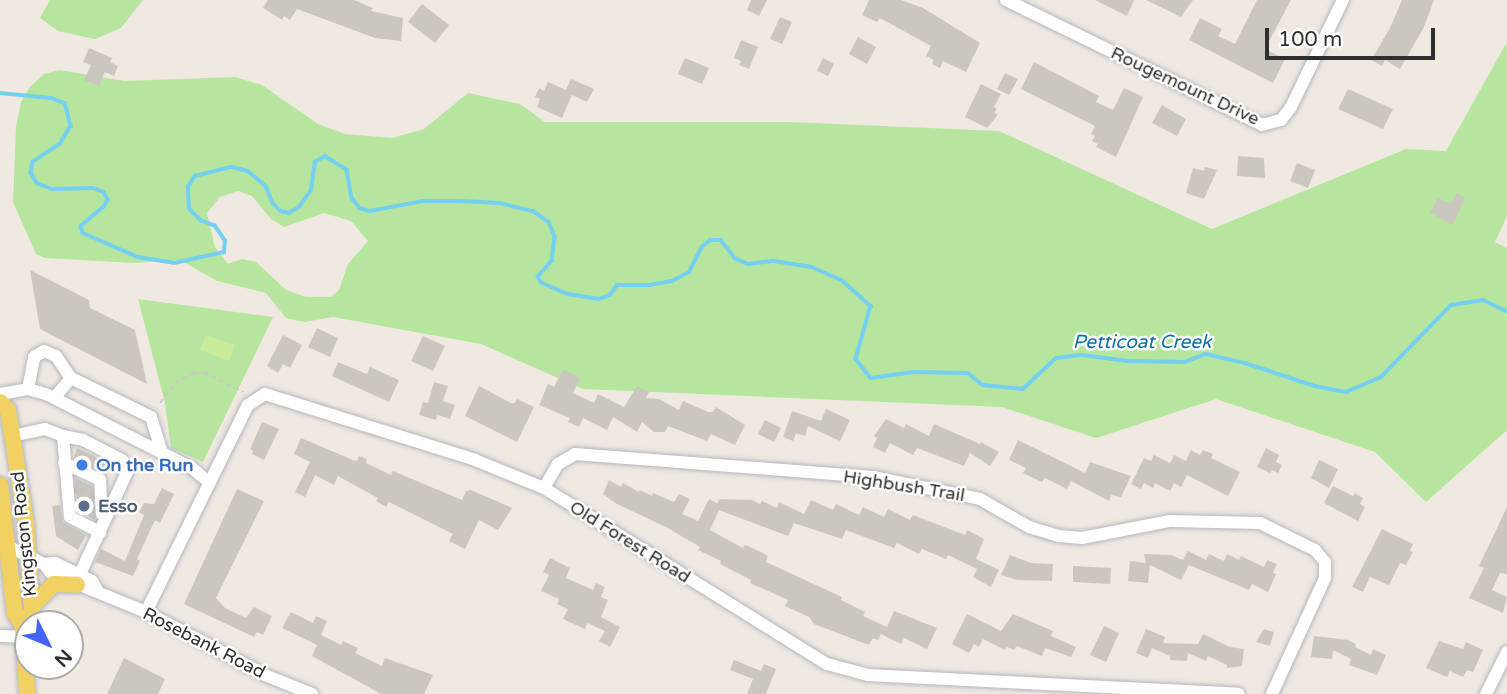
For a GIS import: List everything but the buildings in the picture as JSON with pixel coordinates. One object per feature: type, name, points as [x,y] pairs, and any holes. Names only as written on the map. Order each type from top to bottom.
[{"type":"main road","name":"Kingston Road","points":[[0,402],[8,410],[37,560],[31,610]]},
{"type":"main road","name":"Kingston Road","points":[[1,492],[14,610]]},
{"type":"main road","points":[[32,606],[54,584],[78,580]]},
{"type":"street","name":"Rougemount Drive","points":[[1006,0],[1262,125],[1281,120],[1292,107],[1343,0]]},
{"type":"street","points":[[28,389],[34,357],[44,351],[56,356],[71,378],[151,416],[162,453]]},
{"type":"street","points":[[54,398],[71,378]]},
{"type":"street","points":[[0,394],[28,389],[54,398],[192,468],[210,483]]},
{"type":"street","points":[[146,612],[248,405],[265,394]]},
{"type":"street","name":"Old Forest Road","points":[[265,394],[475,460],[544,488],[827,664],[868,675],[1239,694]]},
{"type":"street","points":[[12,436],[45,429],[83,440],[122,460],[127,467],[128,474],[104,514],[100,532],[78,580]]},
{"type":"street","points":[[63,436],[64,463],[72,502],[70,517],[100,532]]},
{"type":"street","name":"Highbush Trail","points":[[544,488],[558,464],[575,454],[697,466],[873,477],[980,499],[1028,527],[1059,536],[1082,538],[1170,521],[1260,523],[1315,550],[1325,562],[1325,578],[1272,694]]},
{"type":"street","points":[[64,463],[100,480],[99,497],[104,514]]},
{"type":"street","name":"Rosebank Road","points":[[5,545],[37,560],[51,573],[78,580],[87,590],[97,590],[146,612],[265,675],[312,694]]},
{"type":"street","points":[[1486,694],[1507,652]]},
{"type":"path","points":[[160,402],[174,383],[193,373],[204,372],[250,396],[265,394]]},
{"type":"green space","points":[[50,0],[143,0],[121,28],[95,39],[58,31],[40,18]]},
{"type":"green space","points":[[1507,42],[1507,216],[1495,242],[1507,248],[1507,430],[1426,502],[1375,452],[1216,399],[1096,438],[1002,407],[583,389],[481,344],[333,317],[304,322],[286,318],[266,293],[217,281],[180,260],[135,263],[45,258],[36,254],[13,202],[16,127],[21,102],[30,87],[44,74],[60,70],[124,81],[235,77],[262,85],[318,124],[345,134],[392,138],[424,129],[468,93],[520,104],[545,122],[789,122],[999,131],[1212,229],[1406,149],[1446,151]],"holes":[[[238,191],[252,196],[271,219],[284,227],[324,213],[351,221],[368,241],[348,264],[339,290],[331,297],[306,297],[286,290],[256,262],[242,259],[228,264],[215,247],[207,213],[220,197]]]},
{"type":"green space","points":[[138,299],[273,317],[203,462],[171,448],[165,403]]},
{"type":"green space","points":[[206,335],[235,345],[229,361],[200,350]]},
{"type":"waterway","name":"Petticoat Creek","points":[[0,93],[51,98],[65,103],[71,126],[60,144],[33,162],[31,173],[37,183],[52,189],[93,188],[104,192],[108,200],[104,207],[81,226],[83,233],[138,257],[174,263],[224,252],[225,241],[215,226],[201,221],[189,209],[188,187],[195,176],[232,167],[248,171],[266,186],[273,203],[281,211],[289,213],[299,207],[311,190],[315,162],[325,156],[347,170],[352,198],[360,208],[370,211],[423,201],[500,203],[533,211],[549,222],[555,237],[552,261],[538,277],[542,283],[568,294],[599,299],[610,295],[617,285],[649,285],[672,281],[689,272],[702,247],[710,240],[721,240],[735,258],[748,264],[774,261],[812,267],[843,281],[871,306],[856,359],[871,378],[914,372],[968,373],[983,385],[1023,389],[1056,358],[1082,355],[1128,361],[1185,362],[1206,354],[1245,363],[1315,386],[1346,392],[1381,377],[1451,305],[1483,300],[1507,311]]},
{"type":"tunnel","points":[[74,486],[96,496]]},
{"type":"tunnel","points":[[76,503],[98,513]]},
{"type":"place","name":"On the Run","points":[[82,465]]},
{"type":"place","name":"Esso","points":[[84,506]]}]
